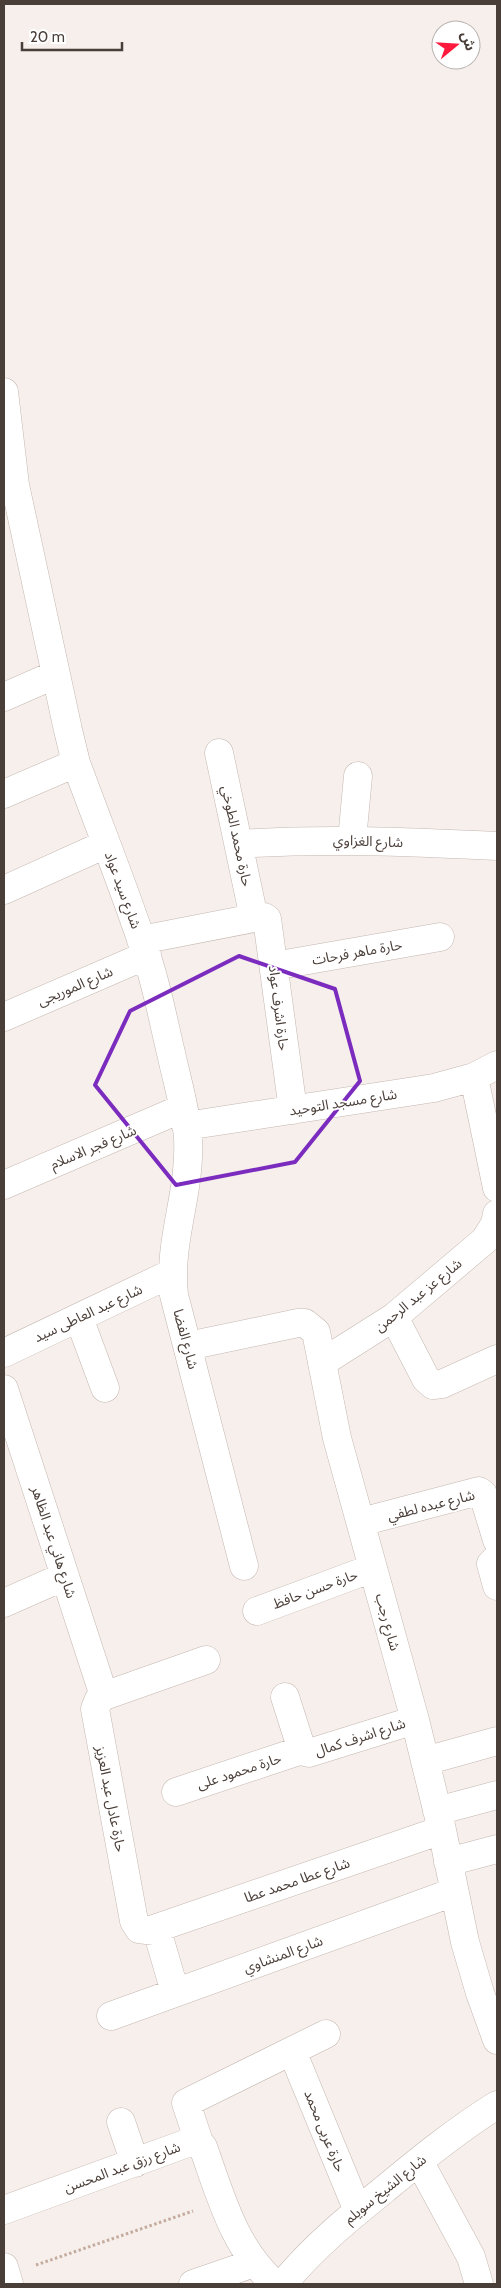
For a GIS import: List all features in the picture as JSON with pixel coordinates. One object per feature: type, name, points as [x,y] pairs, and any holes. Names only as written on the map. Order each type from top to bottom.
[{"type":"street","name":"شارع سيد عواد","points":[[4,392],[15,485],[54,675],[76,763],[144,948],[184,1117]]},
{"type":"street","points":[[4,697],[54,675]]},
{"type":"street","name":"حارة محمد الطوخي","points":[[219,754],[254,918]]},
{"type":"street","points":[[4,794],[76,763]]},
{"type":"street","points":[[352,840],[358,776]]},
{"type":"street","name":"شارع الغزاوي","points":[[238,844],[294,840],[352,840],[497,846]]},
{"type":"street","points":[[4,890],[106,844]]},
{"type":"street","name":"حارة اشرف عواد","points":[[254,918],[264,917],[269,922],[292,1110]]},
{"type":"street","name":"شارع الموريجى","points":[[4,1017],[144,948],[254,918]]},
{"type":"street","name":"حارة ماهر فرحات","points":[[274,966],[440,937]]},
{"type":"street","name":"شارع مسجد التوحيد","points":[[184,1117],[292,1110],[434,1088],[474,1077],[497,1065]]},
{"type":"street","points":[[474,1077],[497,1188]]},
{"type":"street","name":"شارع فجر الاسلام","points":[[4,1185],[184,1117]]},
{"type":"street","name":"شارع الفضا","points":[[184,1117],[189,1165],[174,1245],[172,1273],[174,1295],[244,1566]]},
{"type":"street","name":"شارع عز عبد الرحمن","points":[[323,1362],[394,1317],[485,1240],[497,1222]]},
{"type":"street","name":"شارع عبد العاطى سيد","points":[[4,1353],[172,1273]]},
{"type":"street","points":[[394,1317],[426,1379],[433,1385],[442,1384],[497,1359]]},
{"type":"street","points":[[79,1318],[105,1388]]},
{"type":"street","name":"شارع رجب","points":[[188,1346],[305,1323],[316,1332],[337,1438],[415,1720],[465,1942],[480,1993],[497,2040]]},
{"type":"street","name":"شارع هاني عبد الظاهر","points":[[4,1389],[104,1696]]},
{"type":"street","name":"شارع عبده لطفي","points":[[361,1522],[479,1491],[483,1494],[497,1540]]},
{"type":"street","points":[[497,1558],[491,1564],[497,1586]]},
{"type":"street","name":"حارة حسن حافظ","points":[[257,1611],[374,1568]]},
{"type":"street","points":[[4,1602],[65,1576]]},
{"type":"street","points":[[104,1696],[206,1660]]},
{"type":"street","name":"حارة عادل عبد العزيز","points":[[104,1696],[97,1703],[95,1714],[134,1921],[139,1929],[155,1931],[160,1938],[176,1992]]},
{"type":"street","name":"شارع اشرف كمال","points":[[285,1697],[302,1750],[305,1752],[312,1752],[415,1720]]},
{"type":"street","points":[[425,1762],[497,1741]]},
{"type":"street","name":"حارة محمود على","points":[[176,1792],[302,1750]]},
{"type":"street","name":"شارع عطا محمد عطا","points":[[151,1930],[439,1820],[497,1795]]},
{"type":"street","points":[[448,1862],[497,1850]]},
{"type":"street","name":"شارع المنشاوي","points":[[111,2016],[454,1892]]},
{"type":"street","points":[[199,2142],[186,2103],[326,2034]]},
{"type":"street","name":"حارة عربى محمد","points":[[292,2051],[358,2210]]},
{"type":"street","name":"شارع الشيخ سويلم","points":[[283,2284],[305,2257],[358,2210],[419,2161],[497,2106]]},
{"type":"street","points":[[121,2122],[135,2162]]},
{"type":"street","name":"شارع رزق عبد المحسن","points":[[4,2210],[135,2162],[193,2142],[199,2142],[203,2147],[240,2244],[254,2263],[274,2284]]},
{"type":"street","points":[[419,2161],[471,2257],[479,2284]]},
{"type":"street","points":[[193,2284],[254,2263]]},
{"type":"path","points":[[6,2276],[222,2201]]},
{"type":"highlighted area","points":[[239,956],[335,989],[360,1081],[295,1162],[176,1185],[95,1085],[130,1011]]}]
